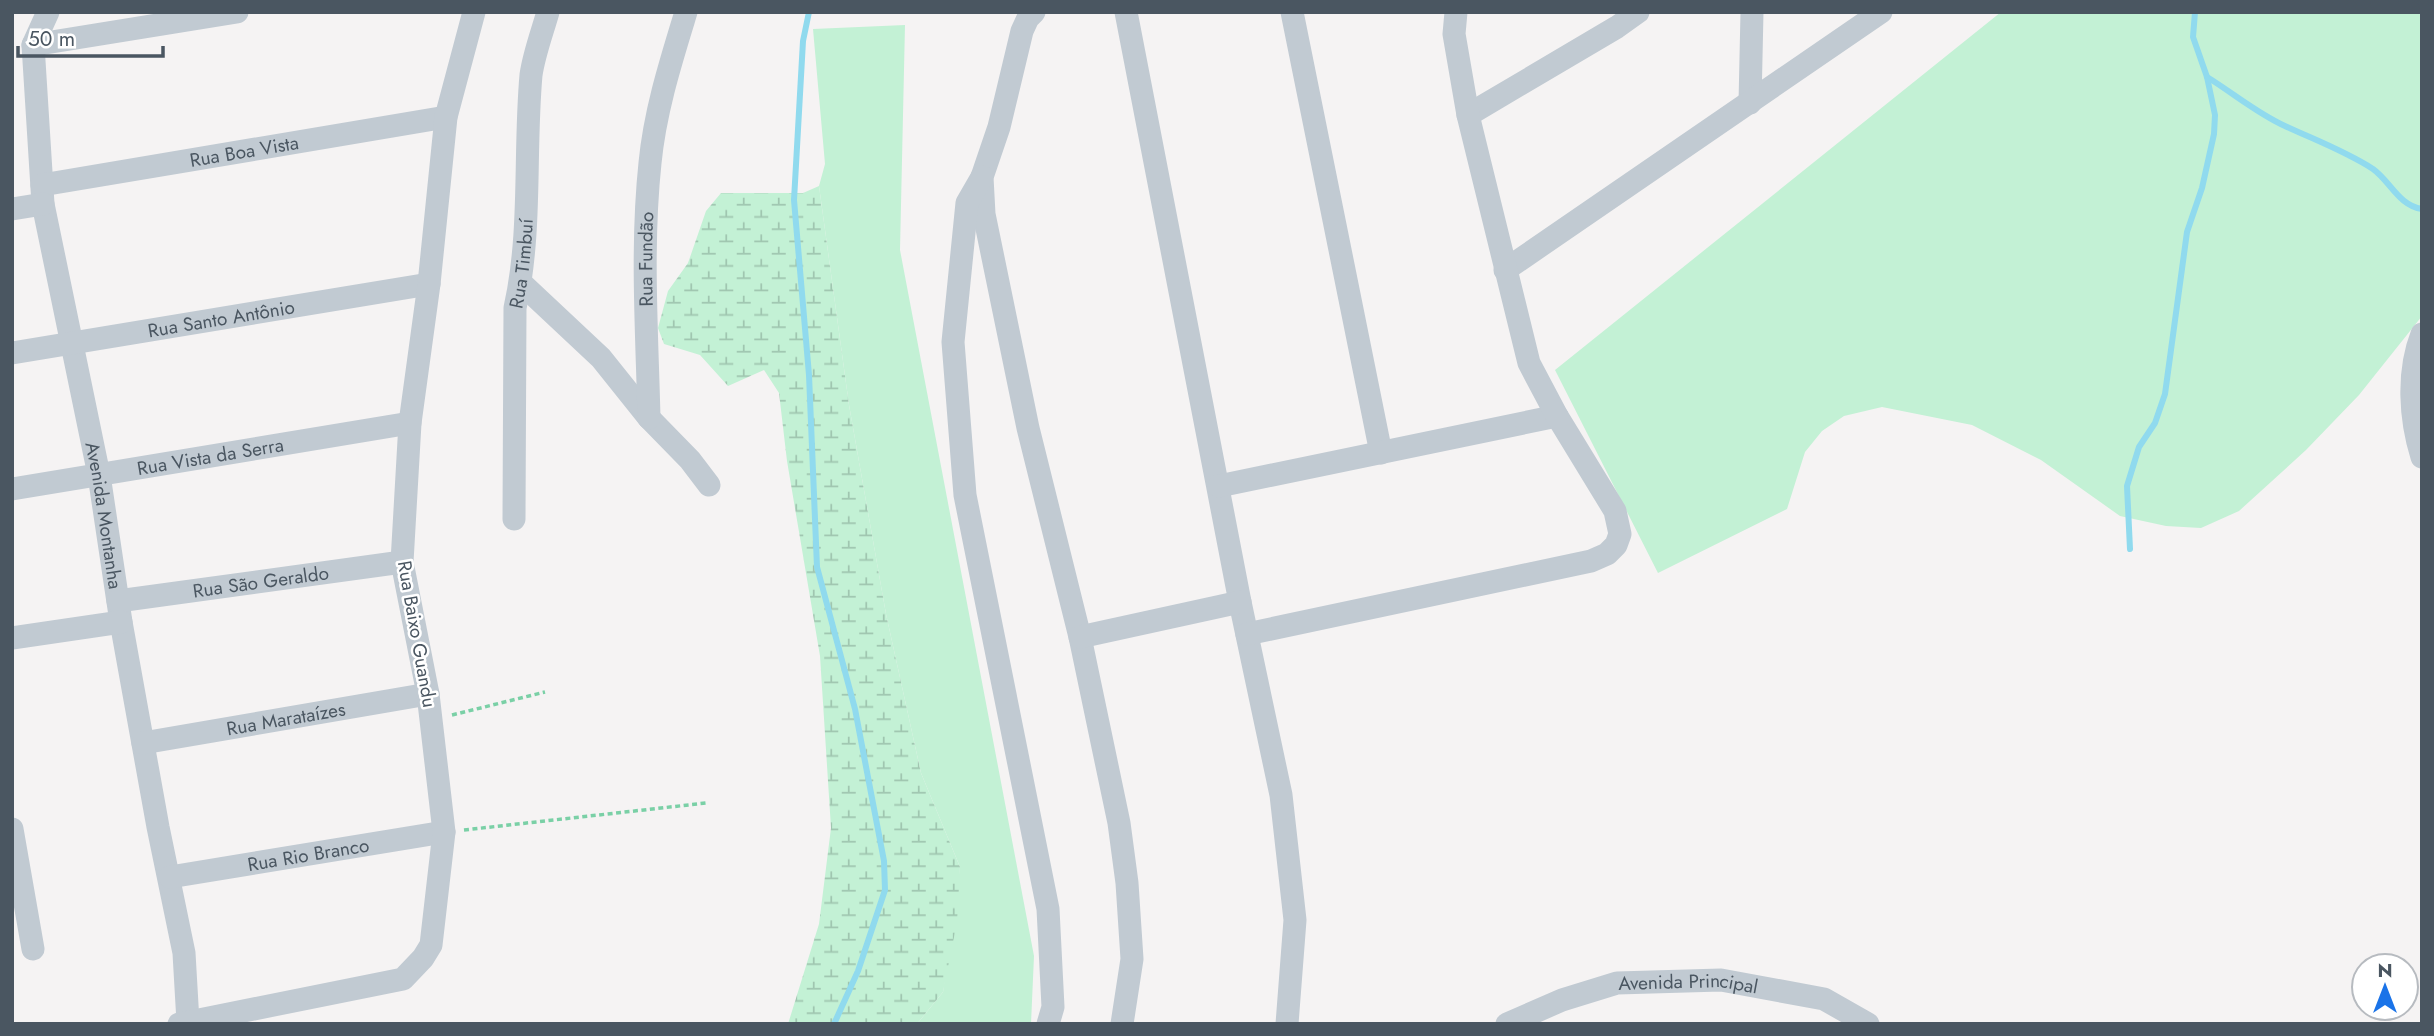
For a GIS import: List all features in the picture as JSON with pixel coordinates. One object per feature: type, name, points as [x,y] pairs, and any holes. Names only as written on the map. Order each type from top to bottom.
[{"type":"street","name":"Avenida Montanha","points":[[48,12],[33,45],[42,194],[99,475],[143,743],[184,953],[184,1023]]},
{"type":"street","points":[[33,45],[237,12]]},
{"type":"street","name":"Rua Baixo Guandu","points":[[184,1023],[403,979],[423,958],[430,945],[444,832],[428,694],[401,562],[410,423],[429,284],[446,117],[474,12]]},
{"type":"street","name":"Rua Timbuí","points":[[514,519],[515,308],[521,283],[532,73],[548,12]]},
{"type":"street","name":"Rua Fundão","points":[[649,418],[644,248],[650,160],[666,77],[686,12]]},
{"type":"street","points":[[1034,12],[1022,31],[999,127],[982,177],[967,203],[953,342],[965,495],[1048,909],[1053,1007],[1048,1024]]},
{"type":"street","points":[[1126,12],[1240,602],[1281,795],[1295,920],[1287,1024]]},
{"type":"street","points":[[1292,12],[1381,453]]},
{"type":"street","points":[[1247,634],[1591,561],[1607,554],[1616,545],[1620,534],[1615,511],[1557,416],[1529,363],[1468,115],[1454,34],[1456,12]]},
{"type":"street","points":[[1468,115],[1617,20],[1638,12]]},
{"type":"street","points":[[1750,103],[1752,12]]},
{"type":"street","points":[[1505,270],[1881,12]]},
{"type":"street","name":"Rua Boa Vista","points":[[12,209],[42,194],[446,117]]},
{"type":"street","points":[[982,177],[984,214],[1028,428],[1080,637],[1119,823],[1127,883],[1132,959],[1122,1024]]},
{"type":"street","points":[[521,283],[601,358],[649,418],[690,460],[709,485]]},
{"type":"street","name":"Rua Santo Antônio","points":[[12,353],[429,284]]},
{"type":"street","points":[[2422,334],[2416,358],[2411,404],[2422,457]]},
{"type":"street","points":[[1219,486],[1557,416]]},
{"type":"street","name":"Rua Vista da Serra","points":[[12,489],[410,423]]},
{"type":"street","name":"Rua São Geraldo","points":[[12,638],[120,611],[401,562]]},
{"type":"street","points":[[1080,637],[1240,602]]},
{"type":"street","name":"Rua Marataízes","points":[[143,743],[428,694]]},
{"type":"street","points":[[12,829],[33,949]]},
{"type":"street","name":"Rua Rio Branco","points":[[170,877],[444,832]]},
{"type":"street","name":"Avenida Principal","points":[[1507,1024],[1562,1000],[1617,983],[1721,980],[1824,999],[1868,1024]]},
{"type":"street","points":[[1290,1001],[1298,1024]]},
{"type":"path","points":[[432,720],[545,692]]},
{"type":"path","points":[[444,832],[705,803]]},
{"type":"green space","points":[[2001,12],[2422,12],[2422,316],[2359,395],[2306,450],[2239,511],[2201,528],[2166,526],[2120,516],[2041,460],[1972,425],[1882,407],[1844,416],[1822,431],[1805,452],[1787,509],[1658,573],[1555,370]]},
{"type":"green space","points":[[905,25],[900,250],[1034,956],[1031,1024],[917,1024],[943,992],[960,867],[921,773],[886,614],[849,405],[819,186],[825,164],[813,29]]},
{"type":"green space","points":[[819,186],[849,405],[886,614],[921,773],[960,867],[957,922],[943,992],[917,1024],[788,1024],[819,924],[831,828],[820,656],[787,461],[779,393],[764,370],[728,386],[700,355],[664,344],[658,328],[668,291],[688,263],[706,211],[721,193],[803,193]]},
{"type":"waterway","points":[[809,12],[803,41],[794,200],[809,375],[817,567],[855,709],[884,861],[885,890],[858,971],[834,1024]]},
{"type":"waterway","points":[[2130,549],[2127,486],[2139,447],[2155,423],[2165,394],[2187,232],[2202,188],[2214,134],[2215,115],[2207,77],[2193,37],[2195,12]]},
{"type":"waterway","points":[[2207,77],[2275,121],[2373,169],[2407,203],[2422,209]]}]
